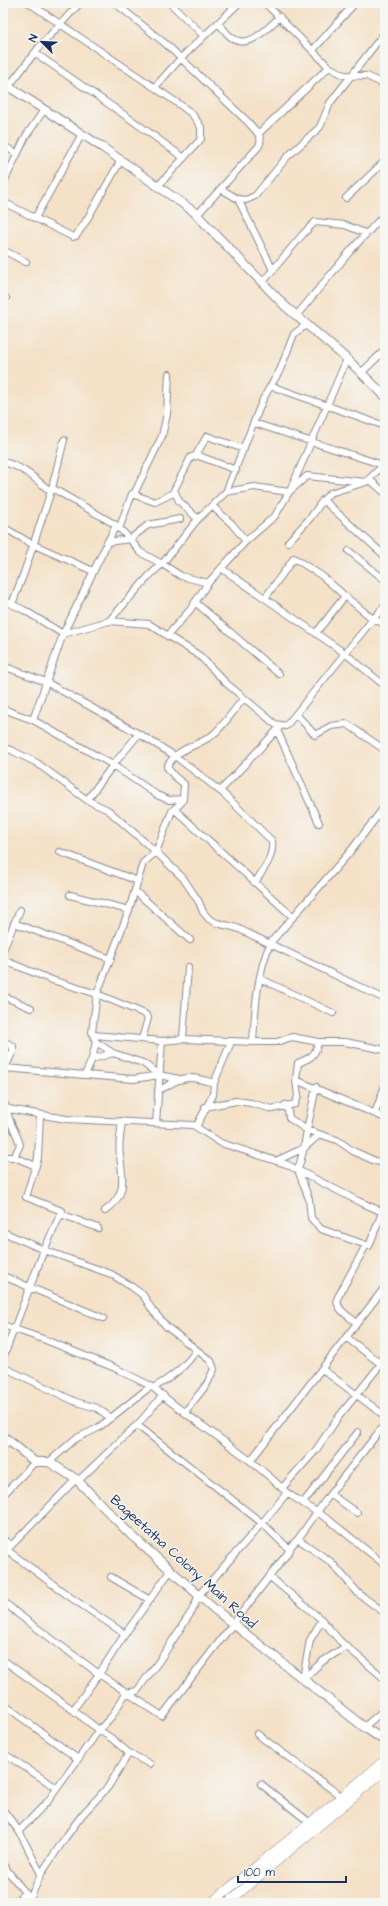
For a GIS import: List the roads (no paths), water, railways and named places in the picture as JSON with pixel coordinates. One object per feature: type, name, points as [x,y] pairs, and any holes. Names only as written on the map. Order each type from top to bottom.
[{"type":"main road","points":[[211,1903],[309,1822],[342,1797],[385,1760]]},
{"type":"main road","points":[[227,1903],[385,1770]]},
{"type":"street","points":[[29,3],[156,87],[192,114],[200,127],[201,138],[158,186]]},
{"type":"street","points":[[80,3],[60,23],[6,84],[121,160],[197,214],[262,283],[296,316],[347,359],[385,396]]},
{"type":"street","points":[[115,3],[181,58],[258,134],[261,141],[259,146],[197,214]]},
{"type":"street","points":[[170,3],[204,36]]},
{"type":"street","points":[[156,87],[181,58],[239,3]]},
{"type":"street","points":[[265,3],[314,50],[329,67],[338,73],[367,76],[385,84]]},
{"type":"street","points":[[314,50],[356,3]]},
{"type":"street","points":[[218,23],[235,40],[244,42],[256,38],[280,17]]},
{"type":"street","points":[[238,200],[246,200],[255,196],[287,158],[313,135],[323,121],[330,103],[385,32]]},
{"type":"street","points":[[35,53],[184,158]]},
{"type":"street","points":[[258,134],[329,67]]},
{"type":"street","points":[[3,184],[26,136],[44,110]]},
{"type":"street","points":[[35,218],[82,134]]},
{"type":"street","points":[[3,145],[18,154]]},
{"type":"street","points":[[3,202],[73,237],[76,236],[121,160]]},
{"type":"street","points":[[346,198],[385,161]]},
{"type":"street","points":[[221,189],[238,200],[273,270]]},
{"type":"street","points":[[296,316],[365,233],[385,214]]},
{"type":"street","points":[[262,283],[302,234],[315,222],[321,221],[345,225],[365,233]]},
{"type":"street","points":[[3,250],[26,262]]},
{"type":"street","points":[[109,621],[149,576],[162,564],[198,519],[226,492],[254,423],[280,370],[294,334],[306,325]]},
{"type":"street","points":[[361,373],[385,350]]},
{"type":"street","points":[[167,636],[221,568],[246,541],[275,516],[289,492],[347,359]]},
{"type":"street","points":[[33,720],[63,634],[107,542],[117,527],[162,436],[166,424],[169,374]]},
{"type":"street","points":[[271,386],[385,426]]},
{"type":"street","points":[[254,423],[384,464],[368,480],[330,493],[323,500],[312,517],[288,542]]},
{"type":"street","points":[[172,494],[188,461],[191,457],[196,455],[207,436],[244,449]]},
{"type":"street","points":[[12,604],[24,573],[32,544],[51,489],[64,440]]},
{"type":"street","points":[[196,455],[236,470]]},
{"type":"street","points":[[3,462],[11,464],[30,474],[51,489],[117,527],[130,539],[140,552],[181,576],[208,583]]},
{"type":"street","points":[[226,492],[254,487],[289,492],[307,476],[368,480],[385,493]]},
{"type":"street","points":[[134,494],[155,502],[175,492],[179,501],[198,519]]},
{"type":"street","points":[[323,500],[385,556]]},
{"type":"street","points":[[212,506],[232,524],[246,541]]},
{"type":"street","points":[[107,542],[130,539],[148,525],[180,519]]},
{"type":"street","points":[[3,527],[32,544],[93,571]]},
{"type":"street","points":[[349,551],[385,580]]},
{"type":"street","points":[[265,598],[294,558],[322,576],[373,619],[385,624]]},
{"type":"street","points":[[221,568],[346,654],[385,686]]},
{"type":"street","points":[[316,633],[345,596]]},
{"type":"street","points":[[3,600],[24,610],[63,634],[109,621],[148,624],[200,656],[226,682],[279,728],[319,823]]},
{"type":"street","points":[[195,602],[279,674]]},
{"type":"street","points":[[220,791],[279,728],[286,726],[385,606]]},
{"type":"street","points":[[3,666],[46,682],[141,735],[176,756],[220,791],[272,841],[273,850],[270,860],[255,883]]},
{"type":"street","points":[[85,1075],[92,1059],[96,1042],[92,1032],[97,994],[129,910],[143,863],[156,852],[174,809],[181,804],[183,799],[184,784],[166,767],[170,760],[186,748],[198,743],[216,732],[244,698]]},
{"type":"street","points":[[3,709],[33,720],[113,765],[156,796],[169,800],[183,799]]},
{"type":"street","points":[[296,714],[315,735],[330,726],[347,724],[385,750]]},
{"type":"street","points":[[87,800],[95,787],[137,736],[141,735]]},
{"type":"street","points":[[3,748],[11,750],[37,763],[87,800],[108,810],[156,852],[182,878],[209,919],[217,923],[237,928],[385,999]]},
{"type":"street","points":[[253,1042],[261,979],[266,952],[270,944],[349,853],[385,806]]},
{"type":"street","points":[[174,809],[293,918]]},
{"type":"street","points":[[60,852],[138,881]]},
{"type":"street","points":[[135,892],[190,940]]},
{"type":"street","points":[[70,895],[129,910]]},
{"type":"street","points":[[3,950],[20,910]]},
{"type":"street","points":[[14,923],[111,959]]},
{"type":"street","points":[[3,960],[52,980],[97,994],[148,1016],[142,1039]]},
{"type":"street","points":[[183,1039],[188,967]]},
{"type":"street","points":[[261,979],[333,1013]]},
{"type":"street","points":[[3,996],[31,1008]]},
{"type":"street","points":[[94,1035],[162,1041],[183,1039],[231,1042],[277,1042],[292,1037],[318,1042],[345,1042],[385,1050]]},
{"type":"street","points":[[3,1041],[13,1046],[13,1050],[5,1068],[3,1085]]},
{"type":"street","points":[[156,1123],[162,1041]]},
{"type":"street","points":[[96,1042],[113,1054],[143,1063],[159,1075]]},
{"type":"street","points":[[196,1127],[205,1107],[213,1095],[214,1083],[231,1042]]},
{"type":"street","points":[[205,1107],[236,1101],[251,1103],[272,1109],[295,1104],[298,1096],[296,1080],[298,1063],[313,1056],[317,1050],[318,1042]]},
{"type":"street","points":[[92,1059],[113,1054]]},
{"type":"street","points":[[5,1068],[134,1079],[159,1075],[179,1079],[190,1078],[214,1083]]},
{"type":"street","points":[[158,1090],[166,1088],[179,1079]]},
{"type":"street","points":[[296,1080],[316,1087],[337,1098],[385,1118]]},
{"type":"street","points":[[375,1113],[385,1086]]},
{"type":"street","points":[[316,1087],[304,1148],[298,1170],[309,1199],[311,1218],[321,1229],[369,1246],[384,1212],[385,1205]]},
{"type":"street","points":[[3,1101],[9,1118],[18,1135],[20,1145],[14,1157]]},
{"type":"street","points":[[285,1105],[288,1110],[289,1118],[307,1130],[337,1140],[353,1151],[375,1161],[385,1163]]},
{"type":"street","points":[[6,1109],[66,1119],[192,1125],[221,1144],[276,1161],[298,1170],[358,1201],[384,1212]]},
{"type":"street","points":[[40,1114],[38,1158],[26,1197],[62,1211],[61,1214],[98,1228]]},
{"type":"street","points":[[104,1211],[113,1205],[121,1192],[123,1181],[120,1154],[122,1121]]},
{"type":"street","points":[[276,1161],[304,1148],[319,1135]]},
{"type":"street","points":[[3,1157],[14,1157],[36,1166]]},
{"type":"street","points":[[3,1358],[44,1250],[61,1214]]},
{"type":"street","points":[[3,1232],[44,1250],[111,1274],[132,1287],[144,1295],[153,1311],[167,1326],[211,1361],[214,1369],[207,1384],[185,1412]]},
{"type":"street","points":[[357,1323],[342,1312],[338,1307],[337,1299],[366,1245]]},
{"type":"street","points":[[3,1276],[30,1286],[103,1318]]},
{"type":"street","points":[[251,1460],[385,1287]]},
{"type":"street","points":[[3,1325],[14,1330],[43,1338],[108,1365],[152,1387],[251,1460],[287,1493],[317,1512],[385,1565]]},
{"type":"street","points":[[282,1488],[316,1450],[357,1393],[384,1363],[346,1337]]},
{"type":"street","points":[[5,1441],[36,1462],[49,1462],[75,1439],[98,1428],[152,1387],[167,1381],[192,1358],[196,1350]]},
{"type":"street","points":[[3,1367],[76,1402],[97,1408],[111,1418]]},
{"type":"street","points":[[322,1369],[357,1393],[385,1416]]},
{"type":"street","points":[[125,1634],[70,1597],[7,1550],[77,1480],[136,1426],[163,1395]]},
{"type":"street","points":[[3,1601],[18,1614],[99,1674],[162,1716],[232,1623],[270,1578],[273,1570],[290,1550],[291,1546],[298,1539],[330,1494],[385,1424]]},
{"type":"street","points":[[136,1426],[262,1523],[290,1550]]},
{"type":"street","points":[[303,1503],[358,1432]]},
{"type":"street","points":[[3,1495],[36,1462]]},
{"type":"street","name":"Bageetatha Colony Main Road","points":[[49,1462],[77,1480],[130,1534],[232,1623],[364,1727],[385,1741]]},
{"type":"street","points":[[19,1831],[48,1801],[99,1730],[112,1716],[126,1693],[137,1690],[155,1667],[192,1611],[199,1595],[287,1493]]},
{"type":"street","points":[[330,1494],[356,1513]]},
{"type":"street","points":[[3,1539],[11,1546]]},
{"type":"street","points":[[298,1539],[331,1562],[360,1594],[385,1613]]},
{"type":"street","points":[[73,1710],[171,1570]]},
{"type":"street","points":[[111,1577],[150,1600]]},
{"type":"street","points":[[270,1578],[322,1620],[340,1641],[385,1679]]},
{"type":"street","points":[[303,1679],[310,1640],[322,1620]]},
{"type":"street","points":[[303,1679],[323,1661],[347,1646]]},
{"type":"street","points":[[3,1660],[111,1738],[129,1753],[150,1764]]},
{"type":"street","points":[[3,1704],[78,1759]]},
{"type":"street","points":[[364,1727],[385,1708]]},
{"type":"street","points":[[257,1734],[342,1797]]},
{"type":"street","points":[[3,1753],[57,1788]]},
{"type":"street","points":[[32,1901],[41,1874],[82,1815],[108,1787],[129,1753]]},
{"type":"street","points":[[261,1784],[309,1822]]},
{"type":"street","points":[[3,1810],[19,1831],[41,1874]]},
{"type":"street","points":[[3,1865],[32,1901]]},
{"type":"street","points":[[16,1903],[25,1892]]}]
